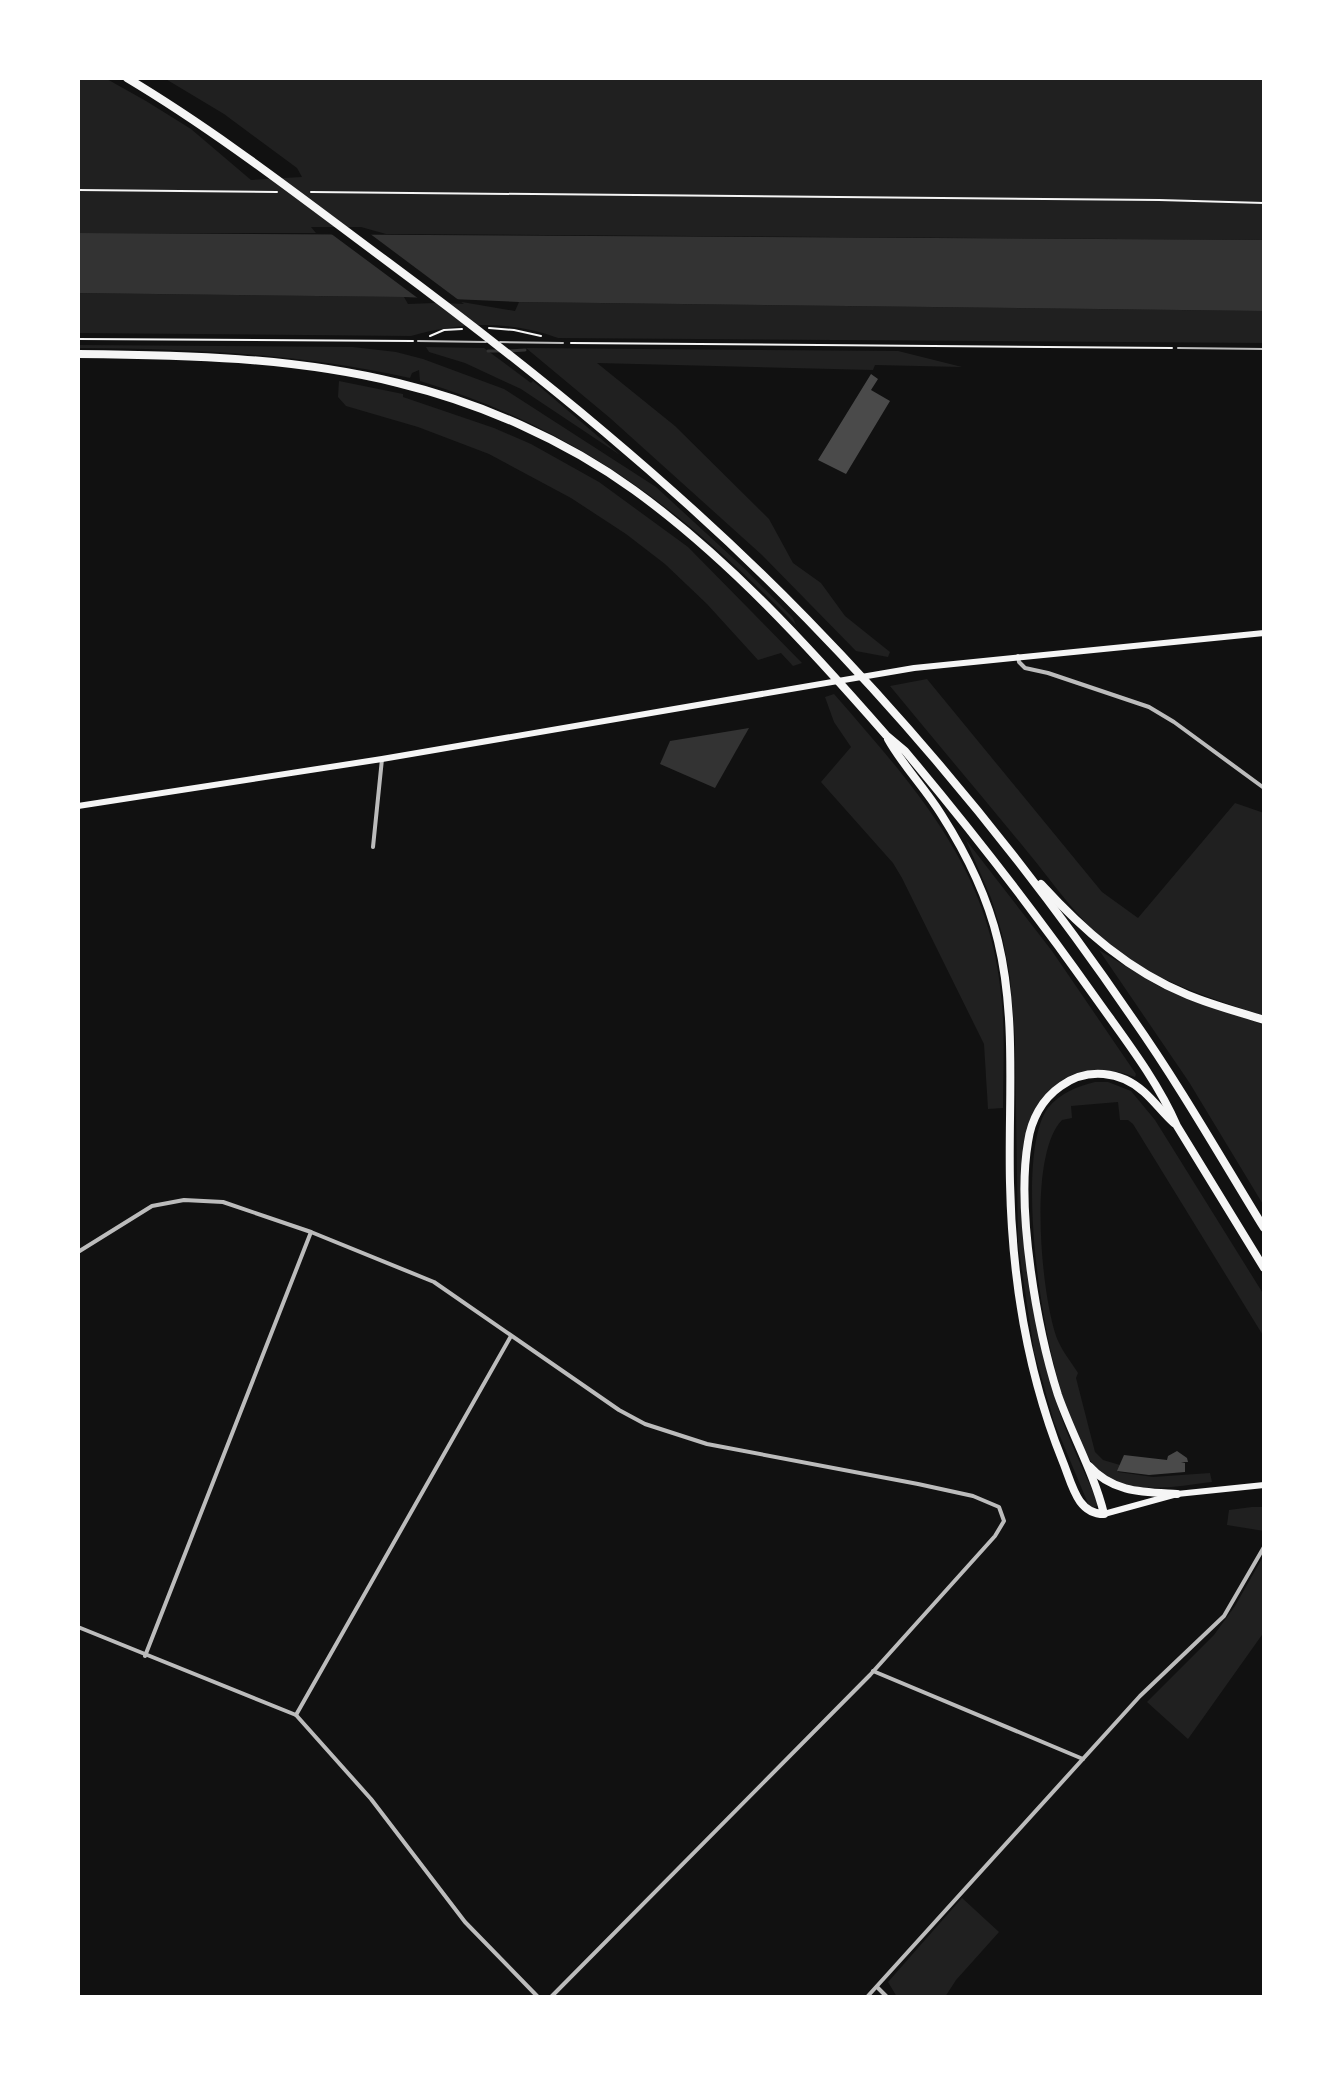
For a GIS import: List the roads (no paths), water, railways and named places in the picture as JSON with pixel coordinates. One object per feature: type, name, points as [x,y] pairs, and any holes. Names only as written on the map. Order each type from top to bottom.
[{"type":"highway","points":[[127,78],[259,166],[537,375],[703,517],[836,649],[963,793],[1023,867],[1135,1021],[1264,1228]]},
{"type":"highway","points":[[78,354],[258,360],[332,369],[398,383],[465,403],[523,427],[576,454],[632,489],[688,531],[914,762],[1033,911],[1119,1031],[1170,1109],[1177,1126],[1264,1268]]},
{"type":"highway","points":[[886,735],[898,757],[940,812],[965,854],[983,892],[998,942],[1008,1013],[1012,1236],[1024,1328],[1043,1406],[1077,1496],[1089,1512],[1104,1514],[1101,1499],[1066,1416],[1048,1358],[1030,1261],[1025,1183],[1033,1121],[1056,1089],[1081,1076],[1100,1073],[1134,1084],[1177,1126]]},
{"type":"highway","points":[[1023,867],[1074,920],[1111,951],[1147,975],[1187,994],[1264,1020]]},
{"type":"highway","points":[[1083,1459],[1100,1477],[1121,1488],[1140,1493],[1177,1494]]},
{"type":"main road","points":[[78,806],[382,759],[914,668],[1018,655],[1264,633]]},
{"type":"main road","points":[[1104,1514],[1177,1494],[1264,1485]]},
{"type":"street","points":[[1018,655],[1019,662],[1025,668],[1149,707],[1264,788]]},
{"type":"street","points":[[373,847],[382,759]]},
{"type":"street","points":[[78,1252],[152,1206],[184,1200],[223,1202],[311,1232],[434,1282],[645,1424],[707,1444],[973,1496],[999,1507],[1004,1521],[995,1536],[873,1671],[551,1997]]},
{"type":"street","points":[[145,1656],[311,1232]]},
{"type":"street","points":[[296,1715],[511,1336]]},
{"type":"street","points":[[867,1997],[1140,1696],[1224,1616],[1264,1547]]},
{"type":"street","points":[[78,1627],[296,1715],[371,1799],[465,1922],[538,1997]]},
{"type":"street","points":[[873,1671],[1083,1759]]},
{"type":"street","points":[[877,1987],[887,1997]]},
{"type":"lane","points":[[418,341],[563,343]]},
{"type":"lane","points":[[1178,348],[1264,349]]},
{"type":"waterway","points":[[509,351],[525,350]]},
{"type":"waterway","points":[[488,351],[501,351]]}]
